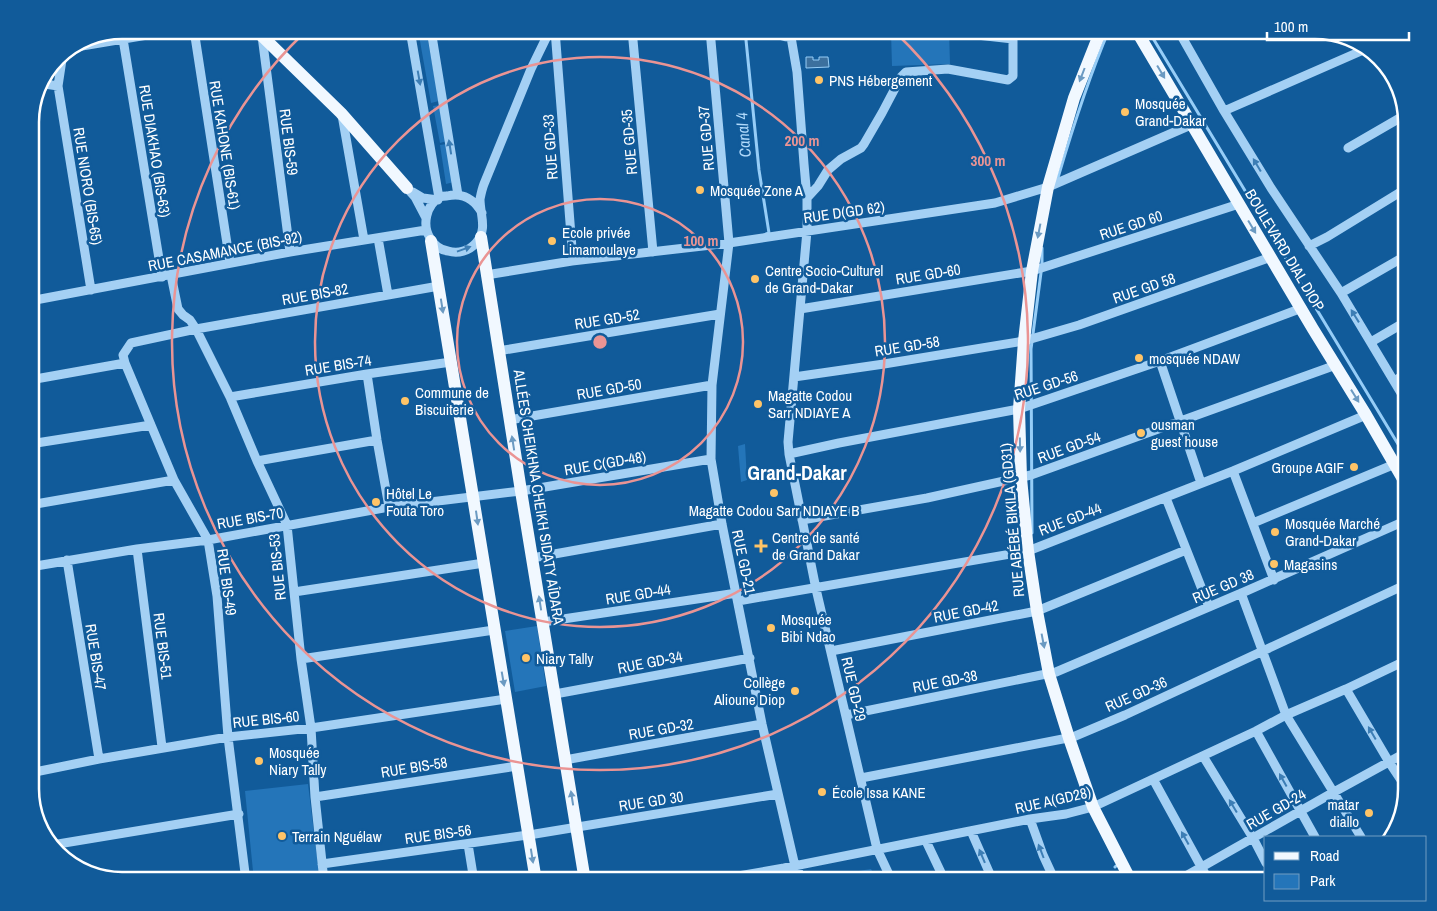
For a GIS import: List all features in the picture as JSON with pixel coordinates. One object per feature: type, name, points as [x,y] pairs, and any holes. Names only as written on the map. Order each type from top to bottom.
[{"type":"main road","points":[[263,39],[341,112],[407,188]]},
{"type":"main road","name":"RUE ABÉBÉ BIKILA (GD31)","points":[[1097,39],[1074,98],[1048,187],[1032,271],[1019,409],[1021,478],[1028,551],[1049,674],[1093,807],[1126,872]]},
{"type":"main road","name":"BOULEVARD DIAL DIOP","points":[[1141,39],[1398,470]]},
{"type":"main road","points":[[429,235],[477,496],[494,630],[517,766],[532,835],[535,872]]},
{"type":"main road","name":"ALLÉES CHEIKHNA CHEIKH SIDATY AÎDARA","points":[[481,237],[519,492],[543,622],[574,828],[583,872]]},
{"type":"street","name":"RUE DIAKHAO (BIS-63)","points":[[125,39],[166,276]]},
{"type":"street","name":"RUE KAHONE (BIS-61)","points":[[195,39],[230,263]]},
{"type":"street","name":"RUE BIS-59","points":[[258,39],[290,252]]},
{"type":"street","points":[[411,39],[438,199]]},
{"type":"street","points":[[433,39],[462,196],[476,204],[482,213]]},
{"type":"street","points":[[407,188],[415,197],[426,218],[429,235],[444,250],[459,252],[473,246],[481,237],[484,223],[480,197],[484,184],[531,69],[546,39]]},
{"type":"street","name":"RUE GD-33","points":[[556,39],[572,261]]},
{"type":"street","name":"RUE GD-35","points":[[633,39],[653,252]]},
{"type":"street","name":"RUE GD-37","points":[[711,39],[729,243]]},
{"type":"street","name":"RUE GD-29","points":[[791,39],[797,72],[807,198],[806,231],[788,442],[789,454],[816,589],[877,850],[888,872]]},
{"type":"street","points":[[807,198],[818,186],[828,170],[841,159],[861,148],[882,113],[900,77],[906,72],[948,69],[1008,80],[1013,76],[1013,39]]},
{"type":"street","name":"BOULEVARD DIAL DIOP","points":[[1183,39],[1271,188],[1341,293],[1398,388]]},
{"type":"street","points":[[1224,111],[1359,52]]},
{"type":"street","name":"RUE NIORO (BIS-65)","points":[[61,65],[58,86],[90,290]]},
{"type":"street","points":[[47,84],[58,86]]},
{"type":"street","points":[[341,112],[364,240]]},
{"type":"street","points":[[1348,148],[1398,119]]},
{"type":"street","name":"RUE D(GD 62)","points":[[486,275],[572,261],[729,243],[994,203],[1048,187],[1193,124]]},
{"type":"street","points":[[407,188],[423,198],[438,199],[450,195],[462,196],[473,193],[484,184]]},
{"type":"street","points":[[1309,246],[1328,237],[1398,194]]},
{"type":"street","points":[[426,218],[430,208],[438,199]]},
{"type":"street","name":"RUE GD 60","points":[[1032,271],[1239,204]]},
{"type":"street","name":"RUE CASAMANCE (BIS-92)","points":[[39,299],[290,252],[378,238],[429,235]]},
{"type":"street","points":[[378,238],[388,295]]},
{"type":"street","name":"RUE GD-21","points":[[729,243],[712,385],[711,458],[722,524],[762,724],[796,866],[799,872]]},
{"type":"street","name":"RUE GD 58","points":[[1024,340],[1080,325],[1271,257]]},
{"type":"street","points":[[1341,293],[1398,260]]},
{"type":"street","name":"RUE GD-60","points":[[800,308],[1032,271]]},
{"type":"street","name":"RUE BIS-53","points":[[166,276],[178,309],[190,320],[196,329],[230,397],[257,462],[287,526],[301,659],[311,728],[315,797],[323,872]]},
{"type":"street","name":"RUE BIS-82","points":[[196,329],[439,286]]},
{"type":"street","name":"RUE GD-56","points":[[789,454],[1019,409],[1160,361],[1302,308]]},
{"type":"street","name":"RUE GD-52","points":[[498,351],[720,314]]},
{"type":"street","points":[[1371,342],[1398,326]]},
{"type":"street","points":[[39,378],[125,363],[123,355],[131,343],[196,329]]},
{"type":"street","name":"RUE GD-58","points":[[794,377],[1024,340]]},
{"type":"street","points":[[1160,361],[1201,483]]},
{"type":"street","name":"RUE BIS-74","points":[[230,397],[451,362]]},
{"type":"street","name":"RUE BIS-49","points":[[125,363],[174,480],[208,540],[217,596],[228,737],[245,872]]},
{"type":"street","name":"RUE GD-54","points":[[802,520],[927,498],[1021,478],[1336,365]]},
{"type":"street","points":[[367,374],[389,506]]},
{"type":"street","points":[[1394,381],[1398,379]]},
{"type":"street","name":"RUE GD-50","points":[[509,420],[712,385]]},
{"type":"street","name":"RUE GD-44","points":[[543,622],[737,597],[816,589],[1028,551],[1166,498],[1366,415]]},
{"type":"street","points":[[39,443],[151,425]]},
{"type":"street","points":[[257,462],[377,440]]},
{"type":"street","name":"RUE C(GD-48)","points":[[477,496],[519,492],[711,458]]},
{"type":"street","points":[[1253,523],[1395,464]]},
{"type":"street","points":[[1233,471],[1274,580]]},
{"type":"street","points":[[39,503],[174,480]]},
{"type":"street","name":"RUE BIS-70","points":[[39,564],[208,540],[389,506],[477,496]]},
{"type":"street","points":[[1166,498],[1208,607]]},
{"type":"street","points":[[532,558],[722,524]]},
{"type":"street","name":"RUE GD 38","points":[[1049,674],[1274,580],[1398,524]]},
{"type":"street","name":"RUE BIS-51","points":[[136,549],[162,747]]},
{"type":"street","name":"RUE GD-42","points":[[831,651],[1037,611],[1186,550]]},
{"type":"street","name":"RUE BIS-47","points":[[66,560],[99,759]]},
{"type":"street","points":[[294,592],[484,563]]},
{"type":"street","name":"RUE GD-36","points":[[861,778],[1069,738],[1125,715],[1398,588]]},
{"type":"street","points":[[1241,593],[1286,715],[1359,836]]},
{"type":"street","points":[[301,659],[494,630]]},
{"type":"street","name":"RUE GD-34","points":[[554,694],[750,658]]},
{"type":"street","name":"RUE A(GD28)","points":[[761,872],[1066,814],[1093,807],[1256,731],[1286,715],[1346,690],[1398,665]]},
{"type":"street","name":"RUE GD-38","points":[[846,715],[1049,674]]},
{"type":"street","points":[[1346,690],[1398,776]]},
{"type":"street","name":"RUE BIS-60","points":[[39,772],[162,747],[228,737],[311,728],[506,699]]},
{"type":"street","name":"RUE GD-32","points":[[565,760],[762,724]]},
{"type":"street","points":[[1256,731],[1315,836]]},
{"type":"street","points":[[1203,756],[1264,859]]},
{"type":"street","name":"RUE GD-24","points":[[1194,872],[1398,757]]},
{"type":"street","name":"RUE BIS-58","points":[[315,797],[517,766]]},
{"type":"street","points":[[1153,779],[1203,872]]},
{"type":"street","name":"RUE GD 30","points":[[532,835],[778,794]]},
{"type":"street","points":[[60,845],[238,814]]},
{"type":"street","points":[[1030,820],[1052,872]]},
{"type":"street","points":[[972,831],[989,872]]},
{"type":"street","name":"RUE BIS-56","points":[[322,864],[532,835]]},
{"type":"street","points":[[926,840],[940,872]]},
{"type":"street","points":[[468,844],[473,872]]},
{"type":"green space","points":[[420,39],[428,39],[439,101],[431,103]]},
{"type":"green space","points":[[891,39],[949,39],[950,64],[892,66]]},
{"type":"green space","points":[[440,105],[447,141],[440,143],[433,106]]},
{"type":"green space","points":[[447,144],[454,182],[446,184],[440,145]]},
{"type":"green space","points":[[745,444],[747,480],[741,482],[738,446]]},
{"type":"green space","name":"Niary Tally","points":[[537,626],[546,686],[515,692],[505,631]]},
{"type":"green space","name":"Terrain Nguélaw","points":[[308,784],[319,872],[253,872],[245,791]]},
{"type":"green space","points":[[871,869],[872,872],[852,872]]},
{"type":"shaded area","points":[[806,57],[813,57],[813,60],[819,60],[819,57],[828,57],[829,67],[806,68]]},
{"type":"waterway","name":"Canal 4","points":[[746,39],[759,170],[769,233],[766,234]]},
{"type":"waterway","points":[[1057,181],[1068,143],[1105,39]]},
{"type":"waterway","points":[[1153,39],[1398,444]]},
{"type":"waterway","points":[[1032,533],[1031,349],[1042,265],[1042,248]]},
{"type":"place","name":"PNS Hébergement","points":[[819,80]]},
{"type":"place","name":"Mosquée Grand-Dakar","points":[[1125,112]]},
{"type":"place","name":"Mosquée Zone A","points":[[700,190]]},
{"type":"place","name":"Ecole privée Limamoulaye","points":[[552,241]]},
{"type":"place","name":"Centre Socio-Culturel de Grand-Dakar","points":[[755,279]]},
{"type":"place","name":"mosquée NDAW","points":[[1139,358]]},
{"type":"place","name":"Commune de Biscuiterie","points":[[405,401]]},
{"type":"place","name":"Magatte Codou Sarr NDIAYE A","points":[[758,404]]},
{"type":"place","name":"ousman guest house","points":[[1141,433]]},
{"type":"place","name":"Groupe AGIF","points":[[1354,467]]},
{"type":"place","name":"Magatte Codou Sarr NDIAYE B","points":[[774,493]]},
{"type":"place","name":"Hôtel Le Fouta Toro","points":[[376,502]]},
{"type":"place","name":"Mosquée Marché Grand-Dakar","points":[[1275,532]]},
{"type":"place","name":"Centre de santé de Grand Dakar","points":[[761,546]]},
{"type":"place","name":"Magasins","points":[[1274,564]]},
{"type":"place","name":"Mosquée Bibi Ndao","points":[[771,628]]},
{"type":"place","name":"Niary Tally","points":[[526,658]]},
{"type":"place","name":"Collège Alioune Diop","points":[[795,691]]},
{"type":"place","name":"Mosquée Niary Tally","points":[[259,761]]},
{"type":"place","name":"École Issa KANE","points":[[822,792]]},
{"type":"place","name":"matar diallo","points":[[1369,813]]},
{"type":"place","name":"Terrain Nguélaw","points":[[282,836]]},
{"type":"district","name":"Grand-Dakar","points":[[797,472]]}]
